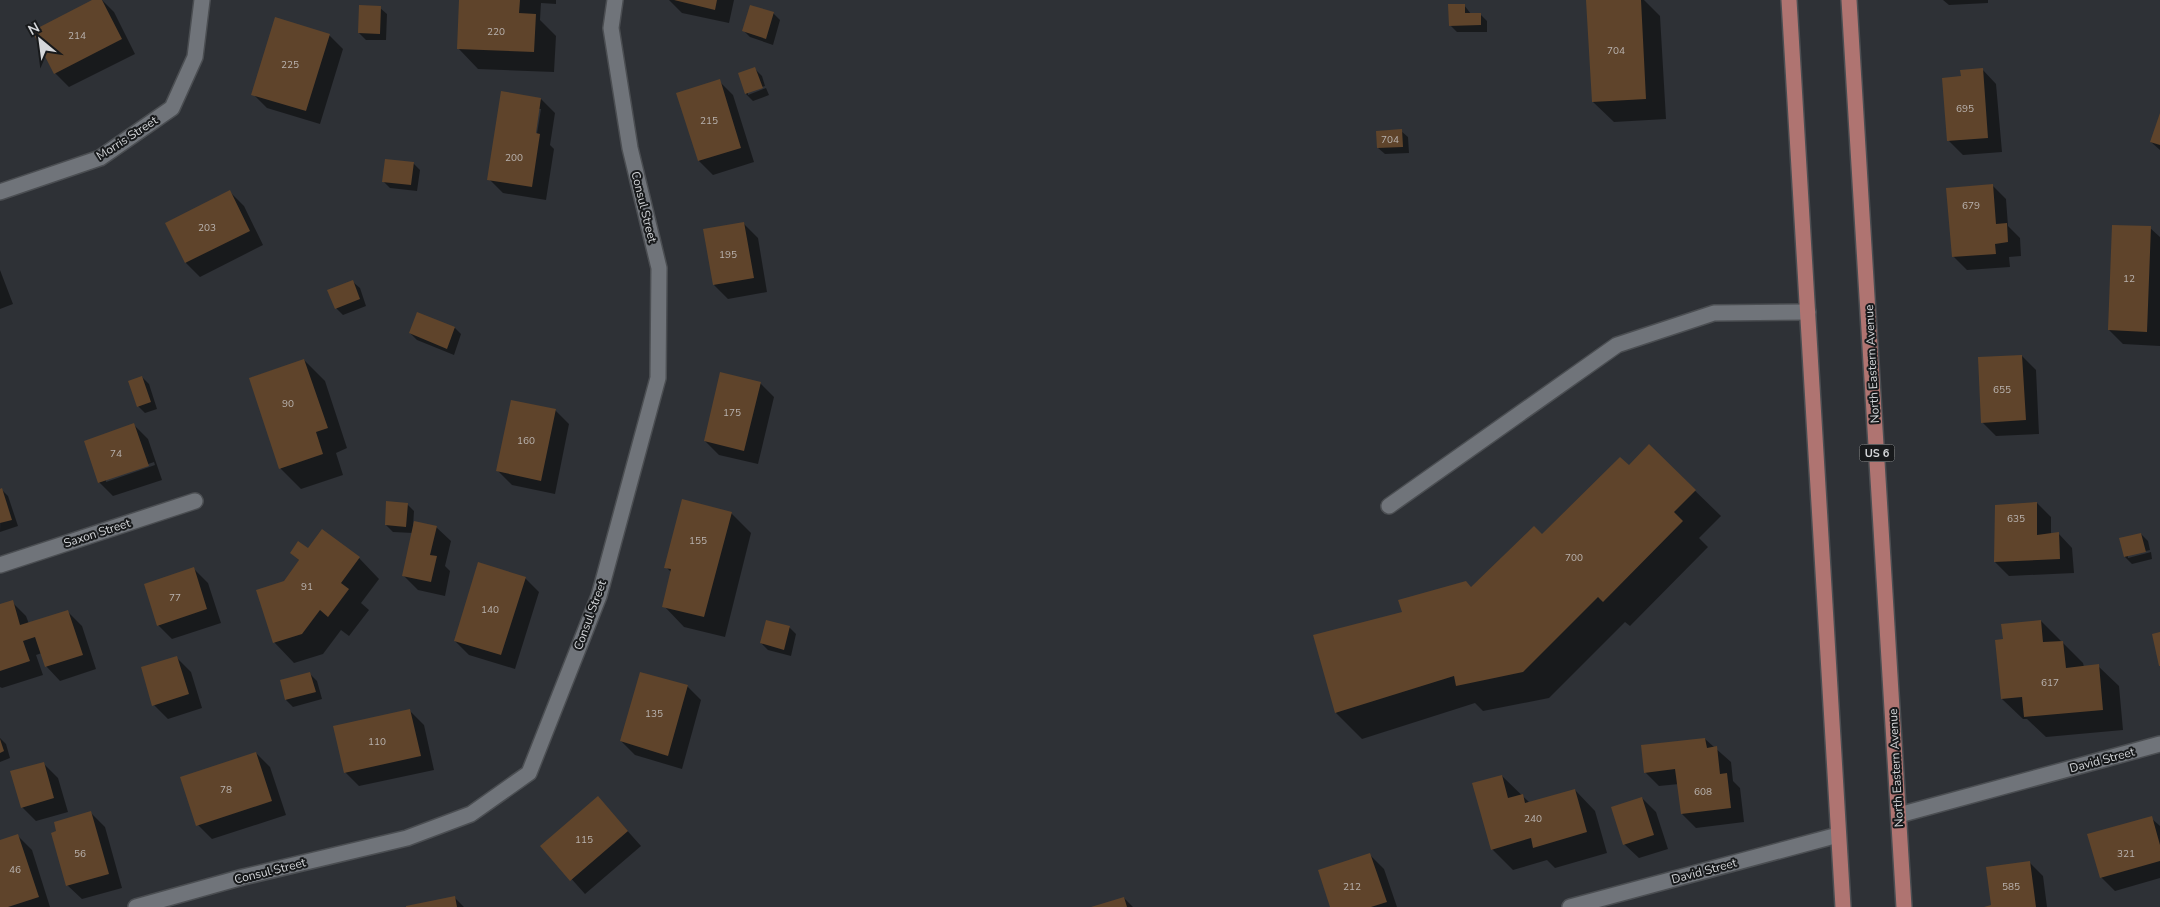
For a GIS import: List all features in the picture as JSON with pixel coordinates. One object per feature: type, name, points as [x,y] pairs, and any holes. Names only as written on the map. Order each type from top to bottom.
[{"type":"main road","points":[[1789,0],[1843,907]]},
{"type":"main road","name":"North Eastern Avenue","points":[[1850,0],[1904,907]]},
{"type":"street","name":"Morris Street","points":[[0,192],[100,158],[172,108],[195,57],[202,0]]},
{"type":"street","name":"Consul Street","points":[[136,907],[243,877],[407,838],[471,814],[530,773],[599,596],[658,378],[659,268],[630,148],[611,28],[615,0]]},
{"type":"street","points":[[1389,506],[1617,345],[1714,313],[1808,312]]},
{"type":"street","name":"Saxon Street","points":[[0,565],[194,501]]},
{"type":"street","name":"David Street","points":[[1899,815],[2160,744]]},
{"type":"street","name":"David Street","points":[[1570,907],[1838,835]]},
{"type":"building","points":[[92,0],[102,0],[122,39],[54,74],[32,31]]},
{"type":"building","points":[[459,0],[520,0],[519,13],[536,14],[534,52],[457,49]]},
{"type":"building","points":[[674,0],[717,0],[715,10]]},
{"type":"building","points":[[1586,0],[1641,0],[1646,99],[1592,102]]},
{"type":"building","points":[[1448,4],[1465,4],[1465,13],[1481,13],[1481,25],[1449,26]]},
{"type":"building","points":[[359,5],[381,6],[380,34],[358,33]]},
{"type":"building","points":[[750,5],[774,12],[766,39],[742,31]]},
{"type":"building","points":[[275,17],[330,34],[306,111],[251,95]]},
{"type":"building","points":[[755,67],[763,88],[745,94],[738,73]]},
{"type":"building","points":[[1983,68],[1988,138],[1947,141],[1942,78],[1961,76],[1960,70]]},
{"type":"building","points":[[720,79],[741,148],[698,161],[676,93]]},
{"type":"building","points":[[501,91],[541,98],[536,133],[540,134],[532,187],[487,180]]},
{"type":"building","points":[[2160,113],[2160,145],[2150,142]]},
{"type":"building","points":[[1402,129],[1403,147],[1377,148],[1376,131]]},
{"type":"building","points":[[385,159],[414,162],[411,185],[382,182]]},
{"type":"building","points":[[1993,184],[1996,224],[2007,223],[2008,242],[1995,244],[1996,254],[1952,257],[1946,188]]},
{"type":"building","points":[[230,190],[250,231],[185,263],[165,223]]},
{"type":"building","points":[[744,222],[754,278],[713,285],[703,229]]},
{"type":"building","points":[[2112,225],[2151,226],[2147,332],[2108,330]]},
{"type":"building","points":[[353,280],[360,299],[335,309],[327,290]]},
{"type":"building","points":[[417,312],[455,327],[447,349],[409,333]]},
{"type":"building","points":[[2022,355],[2026,420],[1981,423],[1978,357]]},
{"type":"building","points":[[304,359],[328,428],[316,432],[323,454],[279,469],[249,378]]},
{"type":"building","points":[[720,372],[761,382],[744,451],[704,441]]},
{"type":"building","points":[[142,376],[151,402],[137,407],[128,381]]},
{"type":"building","points":[[511,400],[556,409],[541,481],[496,471]]},
{"type":"building","points":[[134,423],[149,466],[98,483],[84,441]]},
{"type":"building","points":[[1649,444],[1696,490],[1674,512],[1683,521],[1603,602],[1598,597],[1523,672],[1456,686],[1454,676],[1335,713],[1313,635],[1402,612],[1398,600],[1466,581],[1471,587],[1534,526],[1542,534],[1620,457],[1629,465]]},
{"type":"building","points":[[2,488],[12,520],[0,523],[0,489]]},
{"type":"building","points":[[682,499],[732,512],[704,617],[662,607],[671,569],[664,568]]},
{"type":"building","points":[[386,501],[408,503],[406,527],[385,525]]},
{"type":"building","points":[[2037,502],[2037,535],[2059,532],[2060,559],[1994,562],[1995,505]]},
{"type":"building","points":[[414,521],[437,526],[430,555],[437,556],[431,582],[402,576]]},
{"type":"building","points":[[322,529],[360,557],[341,583],[349,589],[328,617],[320,610],[302,634],[273,643],[256,590],[284,581],[299,560],[290,553],[298,541],[308,548]]},
{"type":"building","points":[[2141,533],[2146,552],[2124,557],[2119,538]]},
{"type":"building","points":[[478,562],[526,577],[501,655],[454,641]]},
{"type":"building","points":[[194,567],[207,609],[157,626],[144,584]]},
{"type":"building","points":[[13,600],[20,625],[68,610],[83,655],[45,667],[35,637],[23,641],[30,661],[0,671],[0,604]]},
{"type":"building","points":[[766,620],[790,626],[784,650],[760,643]]},
{"type":"building","points":[[2041,620],[2043,642],[2063,641],[2066,668],[2099,664],[2103,710],[2024,717],[2022,697],[2001,699],[1995,640],[2003,639],[2001,624]]},
{"type":"building","points":[[2160,632],[2160,666],[2159,666],[2152,634]]},
{"type":"building","points":[[177,656],[189,694],[152,706],[141,667]]},
{"type":"building","points":[[310,672],[316,692],[285,700],[280,680]]},
{"type":"building","points":[[640,672],[688,685],[668,756],[620,741]]},
{"type":"building","points":[[410,709],[421,756],[344,773],[333,726]]},
{"type":"building","points":[[1705,738],[1707,748],[1717,746],[1720,774],[1727,773],[1731,808],[1681,814],[1675,769],[1644,773],[1641,745]]},
{"type":"building","points":[[0,739],[4,751],[0,753]]},
{"type":"building","points":[[256,752],[272,801],[196,826],[180,777]]},
{"type":"building","points":[[44,762],[54,798],[21,808],[10,771]]},
{"type":"building","points":[[1502,775],[1508,798],[1523,794],[1525,803],[1575,789],[1587,832],[1533,848],[1531,838],[1491,850],[1472,783]]},
{"type":"building","points":[[598,796],[628,831],[570,881],[540,846]]},
{"type":"building","points":[[1642,797],[1654,835],[1623,845],[1611,807]]},
{"type":"building","points":[[91,811],[109,874],[66,886],[51,833],[56,831],[54,822]]},
{"type":"building","points":[[2152,816],[2160,845],[2160,861],[2100,878],[2087,834]]},
{"type":"building","points":[[18,834],[39,897],[8,907],[0,907],[0,840]]},
{"type":"building","points":[[1370,853],[1387,902],[1371,907],[1330,907],[1318,870]]},
{"type":"building","points":[[2030,861],[2036,907],[1984,907],[1991,905],[1986,867]]},
{"type":"building","points":[[455,896],[457,907],[406,907],[406,906]]},
{"type":"building","points":[[1124,897],[1127,907],[1091,907]]}]
